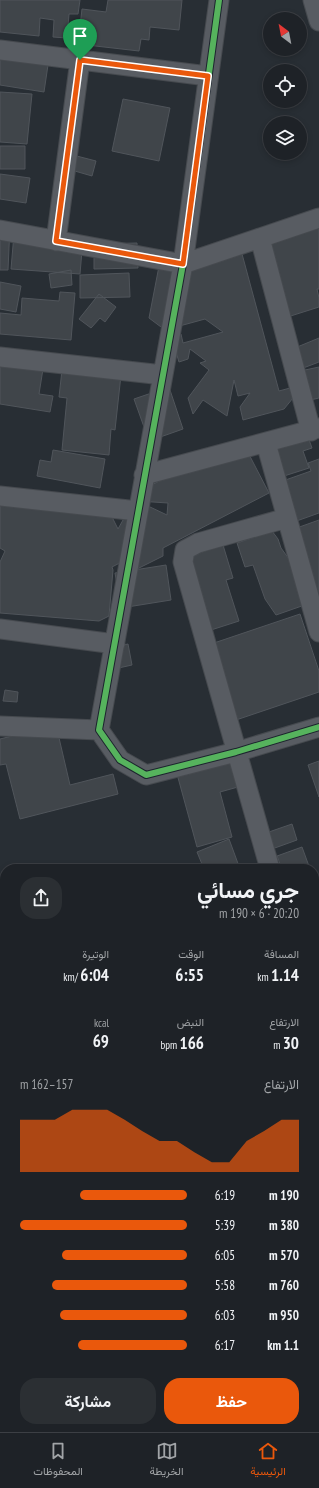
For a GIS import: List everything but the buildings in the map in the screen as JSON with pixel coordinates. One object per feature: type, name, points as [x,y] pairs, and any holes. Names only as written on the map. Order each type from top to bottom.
[{"type":"street","points":[[218,0],[183,264],[99,730],[120,760],[146,775],[236,752],[319,728]]},
{"type":"street","points":[[313,0],[319,21]]},
{"type":"street","points":[[0,50],[208,76]]},
{"type":"street","points":[[56,241],[80,60]]},
{"type":"street","points":[[0,230],[183,264],[319,218]]},
{"type":"street","points":[[144,475],[315,430],[260,238]]},
{"type":"street","points":[[0,357],[163,375]]},
{"type":"street","points":[[266,443],[319,632]]},
{"type":"street","points":[[0,496],[138,511]]},
{"type":"street","points":[[269,864],[183,562],[185,550],[198,543],[287,518]]},
{"type":"street","points":[[0,629],[114,644]]},
{"type":"street","points":[[0,726],[99,730]]},
{"type":"cycle path","points":[[219,0],[183,264],[99,730],[120,760],[146,775],[236,752],[319,727]]},
{"type":"route","points":[[80,60],[208,76],[183,264],[56,241],[80,60]]}]
